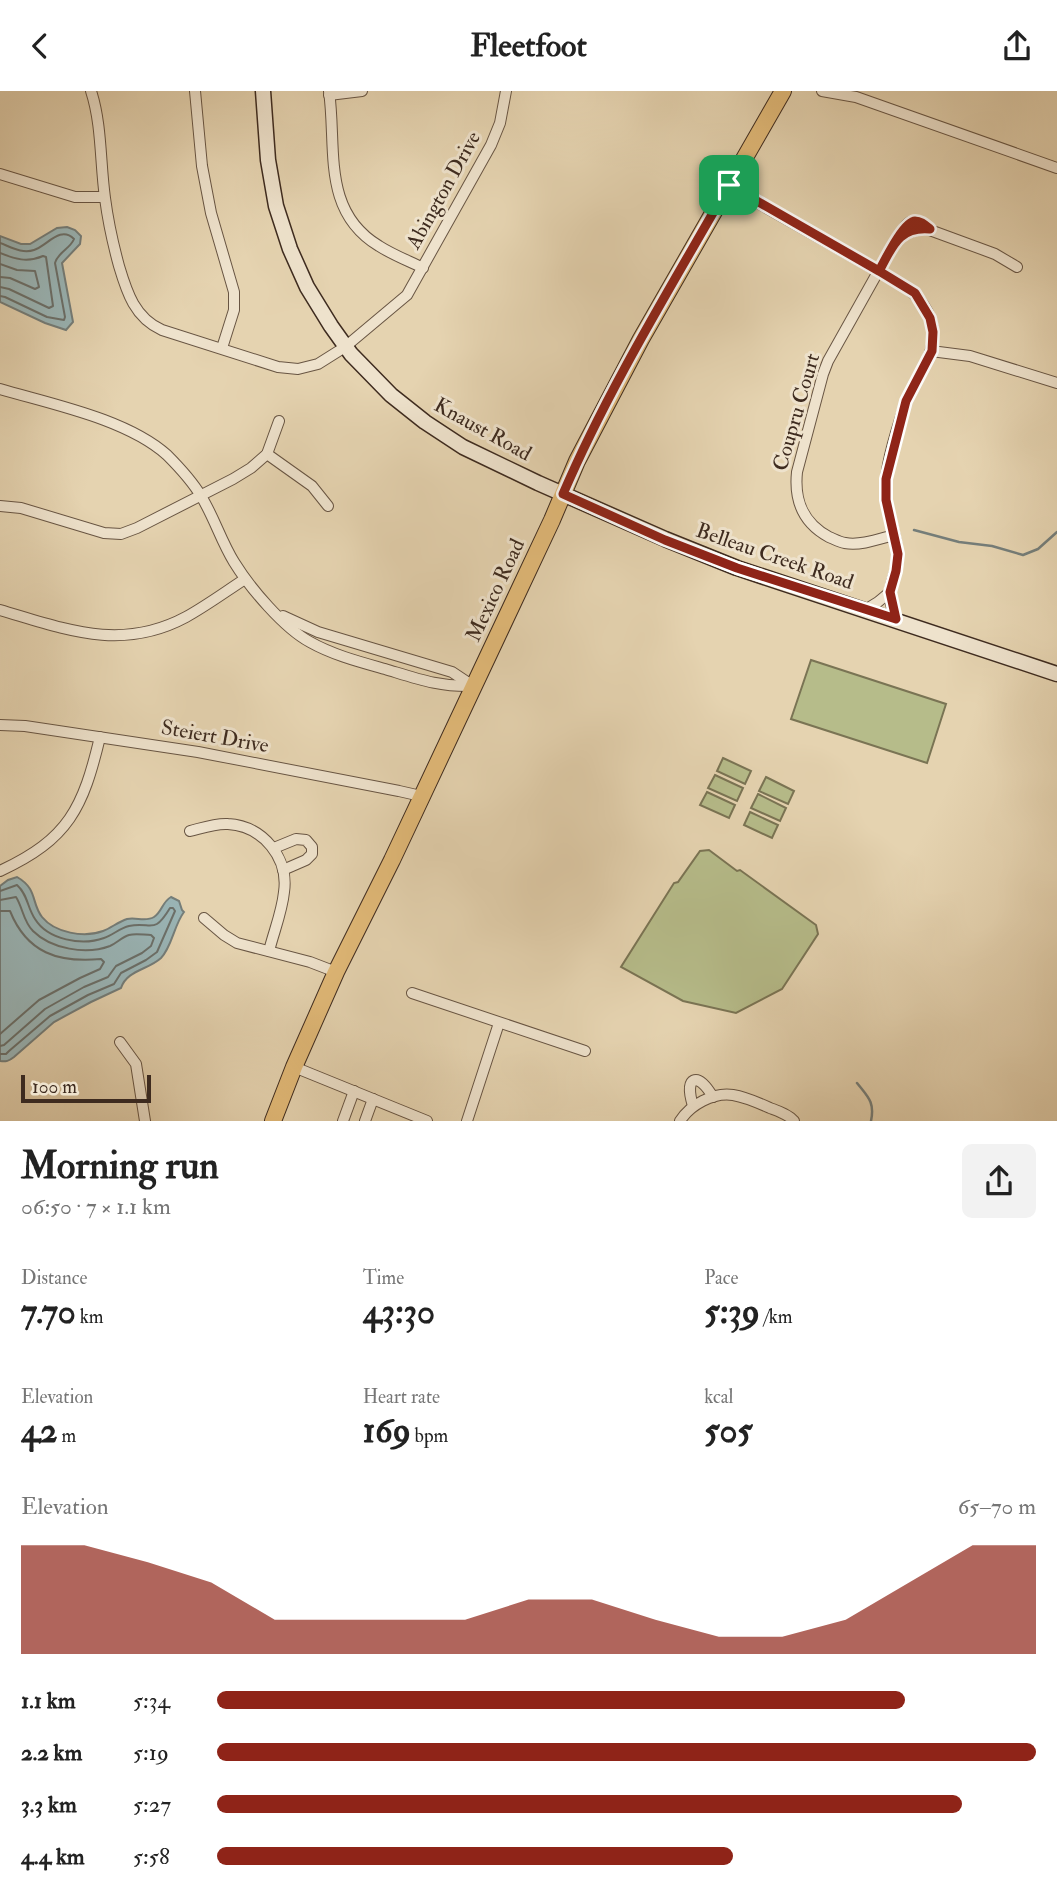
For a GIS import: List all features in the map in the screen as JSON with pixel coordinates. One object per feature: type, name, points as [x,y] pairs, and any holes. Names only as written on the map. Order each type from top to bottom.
[{"type":"main road","name":"Knaust Road","points":[[262,91],[271,182],[282,227],[307,287],[345,347],[391,395],[438,431],[484,457],[563,494]]},
{"type":"main road","name":"Mexico Road","points":[[273,1121],[336,972],[577,461],[623,373],[783,91]]},
{"type":"main road","name":"Belleau Creek Road","points":[[563,494],[665,540],[737,568],[1057,674]]},
{"type":"street","name":"Abington Drive","points":[[91,91],[99,130],[104,197],[113,244],[135,309],[147,321],[162,330],[278,367],[298,369],[318,364],[345,347],[407,295],[491,145],[500,123],[506,91]]},
{"type":"street","points":[[195,91],[202,166],[211,213],[234,292],[234,310],[222,348]]},
{"type":"street","points":[[329,93],[362,91]]},
{"type":"street","points":[[822,91],[856,97],[1057,168]]},
{"type":"street","name":"Abington Drive","points":[[329,93],[337,191],[348,218],[364,236],[380,247],[423,268]]},
{"type":"street","points":[[0,174],[75,197],[104,197]]},
{"type":"street","points":[[729,185],[915,293],[930,318],[933,332],[932,351],[906,401],[886,479],[886,500],[897,545],[898,563],[890,592],[896,619]]},
{"type":"street","name":"Coupru Court","points":[[894,535],[846,544],[810,523],[802,513],[796,485],[797,472],[828,361],[901,235],[919,229],[930,229],[995,254],[1017,267]]},
{"type":"street","points":[[932,351],[970,356],[1057,383]]},
{"type":"street","points":[[0,389],[93,417],[131,432],[166,454],[201,495],[232,559],[245,579],[300,636],[329,651],[431,683],[450,687],[473,686]]},
{"type":"street","points":[[0,506],[21,508],[104,533],[121,534],[242,474],[267,454],[279,421]]},
{"type":"street","points":[[267,454],[312,486],[328,506]]},
{"type":"street","points":[[0,610],[76,633],[130,636],[162,628],[186,617],[245,579]]},
{"type":"street","points":[[865,610],[890,592]]},
{"type":"street","points":[[276,613],[318,632],[452,672],[473,686]]},
{"type":"street","name":"Steiert Drive","points":[[0,725],[25,726],[198,752],[421,796]]},
{"type":"street","points":[[0,871],[40,849],[67,824],[85,789],[100,737]]},
{"type":"street","points":[[190,831],[228,824],[252,831],[274,848],[284,870],[285,890],[269,951]]},
{"type":"street","points":[[274,848],[296,839],[306,840],[312,847],[312,854],[306,860],[284,870]]},
{"type":"street","points":[[204,918],[237,943],[310,962],[336,972]]},
{"type":"street","points":[[412,993],[585,1051]]},
{"type":"street","points":[[467,1121],[499,1023]]},
{"type":"street","points":[[120,1042],[136,1063],[145,1121]]},
{"type":"street","points":[[294,1067],[427,1121]]},
{"type":"street","points":[[693,1106],[688,1091],[691,1083],[696,1080],[706,1086],[713,1097]]},
{"type":"street","points":[[343,1121],[354,1091]]},
{"type":"street","points":[[680,1121],[685,1112],[693,1106],[713,1097],[731,1095],[763,1104],[790,1116],[794,1121]]},
{"type":"street","points":[[365,1121],[373,1099]]},
{"type":"green space","points":[[811,660],[946,704],[927,763],[791,719]]},
{"type":"green space","points":[[723,758],[751,771],[745,784],[717,771]]},
{"type":"green space","points":[[715,775],[743,788],[737,801],[708,788]]},
{"type":"green space","points":[[766,777],[794,791],[788,804],[759,791]]},
{"type":"green space","points":[[707,792],[735,805],[729,818],[700,805]]},
{"type":"green space","points":[[758,794],[786,808],[780,821],[751,808]]},
{"type":"green space","points":[[750,812],[778,825],[772,838],[744,825]]},
{"type":"green space","points":[[709,850],[816,925],[818,934],[782,989],[736,1013],[683,1001],[621,967],[674,883],[678,882],[700,851]]},
{"type":"water","points":[[67,227],[81,236],[80,244],[62,263],[73,322],[66,330],[0,302],[0,236],[21,244],[30,244],[57,228]]},
{"type":"water","points":[[17,877],[28,886],[42,917],[54,927],[70,933],[95,933],[127,919],[151,918],[157,915],[171,897],[179,901],[184,912],[161,958],[128,977],[121,988],[54,1022],[12,1058],[0,1061],[0,886]]},
{"type":"waterway","points":[[914,530],[1023,555],[1038,549],[1057,532]]},
{"type":"waterway","points":[[857,1083],[871,1104],[871,1121]]},
{"type":"route","points":[[729,185],[605,406],[563,494],[665,540],[737,568],[896,619],[890,592],[898,554],[886,500],[886,479],[906,401],[932,351],[933,332],[930,318],[915,293],[879,271],[901,235],[919,229],[930,229],[922,222],[909,222],[893,245],[879,271],[729,185]]}]
